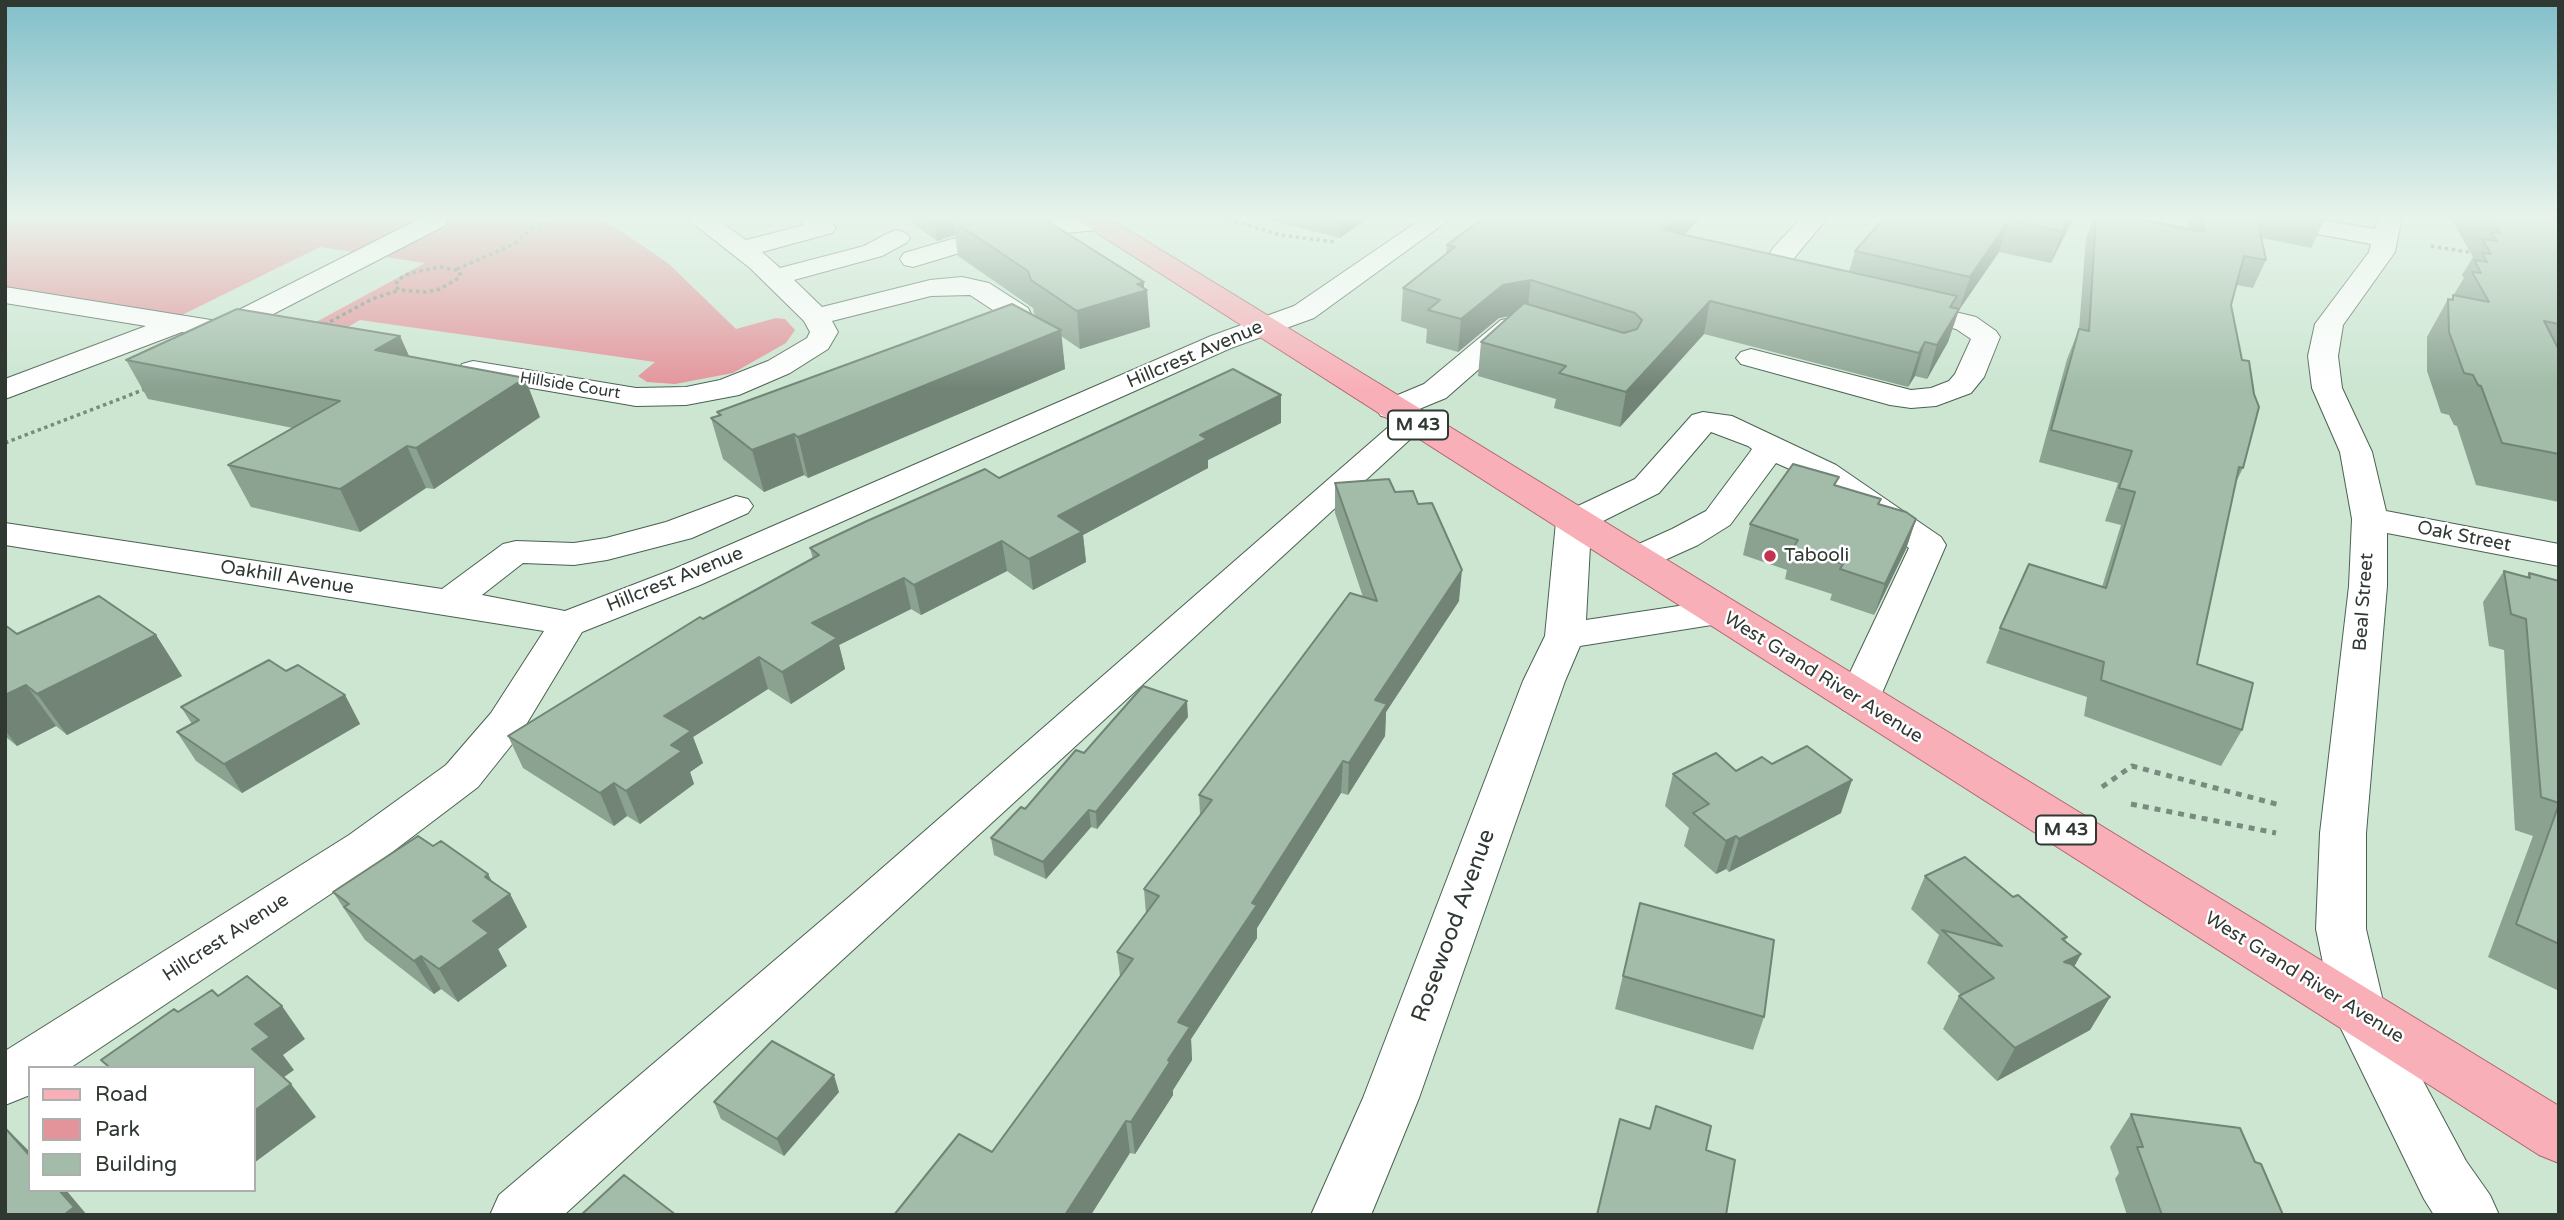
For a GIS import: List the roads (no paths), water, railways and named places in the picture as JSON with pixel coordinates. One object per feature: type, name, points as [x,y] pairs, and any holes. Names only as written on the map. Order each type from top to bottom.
[{"type":"main road","name":"West Grand River Avenue","points":[[1178,274],[2559,1137]]},
{"type":"street","points":[[221,330],[330,274]]},
{"type":"street","points":[[772,274],[816,317],[930,288],[962,285],[979,289],[1018,314],[1021,322],[1012,331],[969,348]]},
{"type":"street","points":[[776,277],[787,274]]},
{"type":"street","points":[[930,288],[938,280],[931,274]]},
{"type":"street","name":"Hillcrest Avenue","points":[[28,1066],[366,847],[462,776],[506,723],[568,624],[687,577],[1222,342],[1304,312],[1359,274]]},
{"type":"street","points":[[1781,274],[1832,291]]},
{"type":"street","name":"Beal Street","points":[[2367,274],[2329,324],[2323,356],[2327,388],[2356,452],[2370,519],[2368,586],[2343,832],[2341,929],[2359,1012],[2445,1180],[2469,1215]]},
{"type":"street","points":[[5,295],[281,339]]},
{"type":"street","points":[[1751,358],[1911,399],[1936,397],[1960,387],[1969,377],[1986,337],[1966,323],[1872,300]]},
{"type":"street","name":"Hillside Court","points":[[445,366],[636,397],[686,396],[728,388],[779,367],[805,352],[818,343],[824,332],[816,317]]},
{"type":"street","points":[[5,390],[177,324]]},
{"type":"street","points":[[520,1215],[866,911],[1403,415],[1511,326],[1526,324],[1549,332]]},
{"type":"street","points":[[1574,522],[1647,486],[1703,422],[1721,423],[1824,472],[1927,545],[1858,700]]},
{"type":"street","points":[[1634,560],[1685,537],[1718,518],[1769,447]]},
{"type":"street","points":[[449,603],[516,552],[574,554],[607,549],[679,530],[736,506]]},
{"type":"street","name":"Oak Street","points":[[2370,519],[2559,555]]},
{"type":"street","name":"Rosewood Avenue","points":[[1341,1215],[1391,1098],[1544,681],[1566,636],[1574,522]]},
{"type":"street","name":"Oakhill Avenue","points":[[5,534],[568,624]]},
{"type":"street","points":[[1566,636],[1718,612]]},
{"type":"street","name":"Hillcrest Avenue","points":[[5,1081],[28,1066]]},
{"type":"place","name":"Tabooli","points":[[1770,556]]}]
